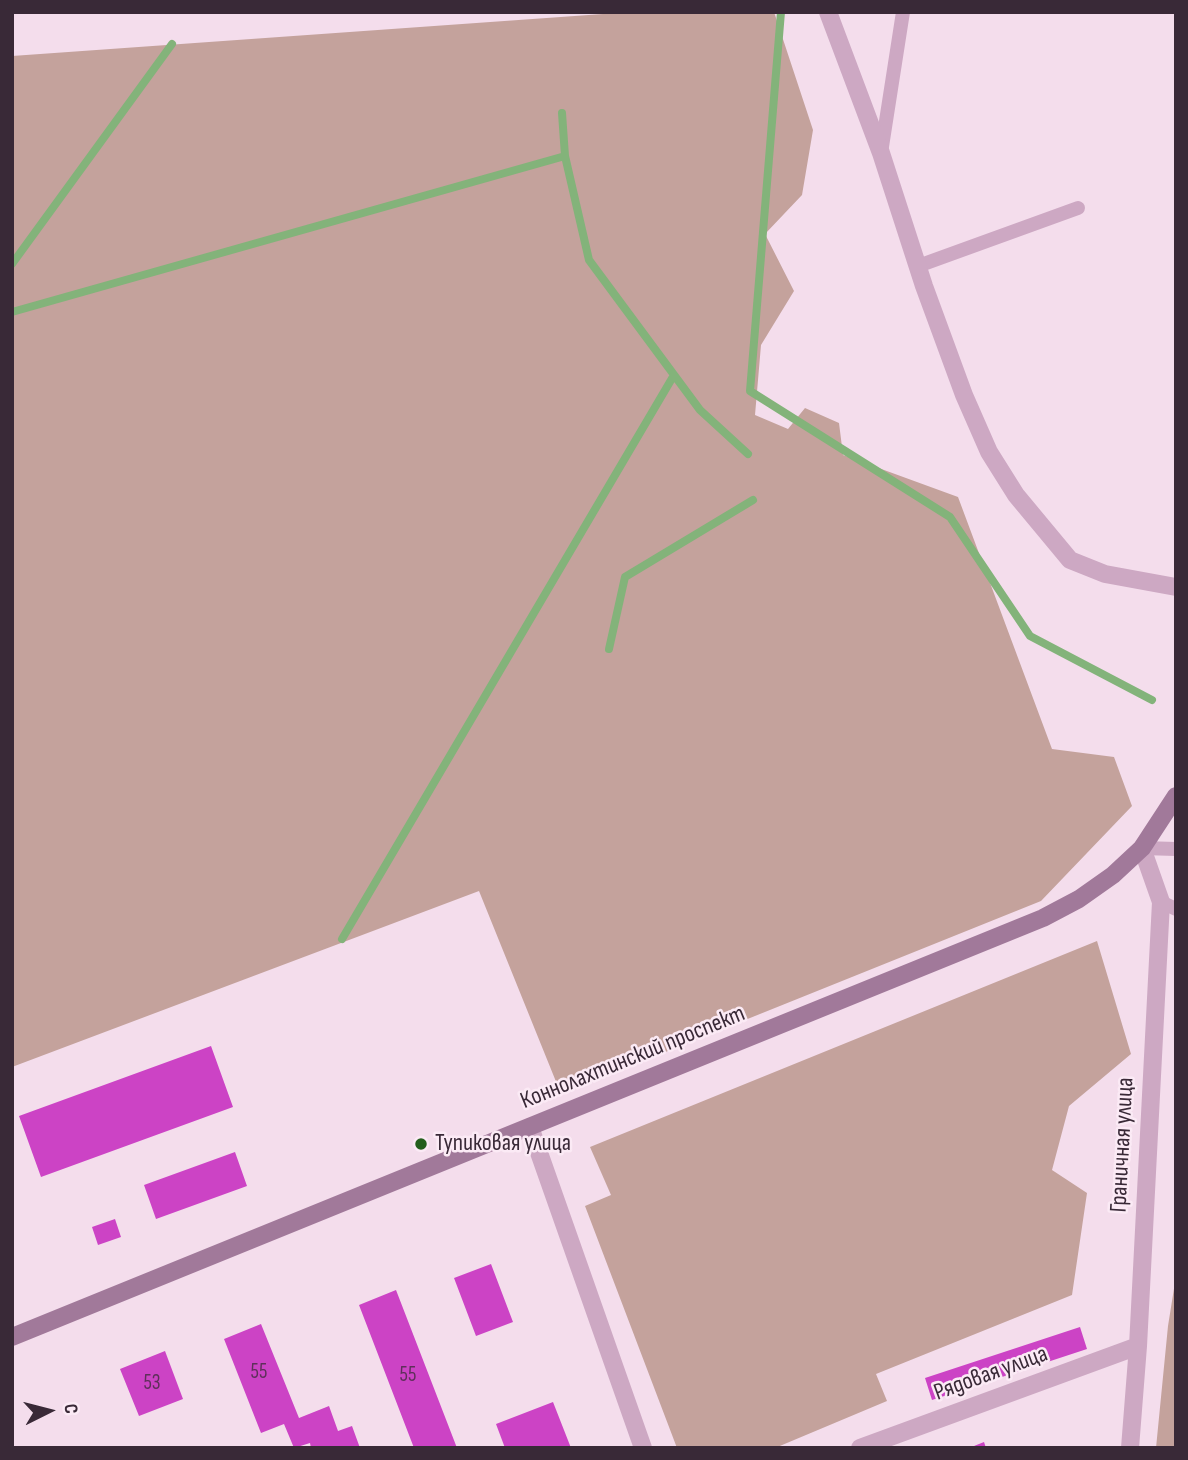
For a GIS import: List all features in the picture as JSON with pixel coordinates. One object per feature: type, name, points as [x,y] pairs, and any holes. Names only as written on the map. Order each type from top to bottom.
[{"type":"main road","name":"Коннолахтинский проспект","points":[[12,1338],[1043,918],[1101,883],[1142,848],[1176,796]]},
{"type":"street","points":[[828,12],[881,153],[964,395],[989,452],[1016,495],[1070,560],[1105,574],[1176,587]]},
{"type":"street","name":"Граничная улица","points":[[1130,1448],[1168,905],[1142,848]]},
{"type":"street","points":[[530,1127],[643,1448]]},
{"type":"street","name":"Рядовая улица","points":[[860,1448],[1138,1346]]},
{"type":"lane","points":[[881,153],[903,12]]},
{"type":"lane","points":[[918,266],[1078,208]]},
{"type":"lane","points":[[1142,848],[1176,849]]},
{"type":"shaded area","points":[[631,12],[774,12],[813,130],[802,195],[765,234],[794,291],[761,345],[755,415],[788,429],[805,408],[839,423],[843,455],[958,497],[1052,749],[1114,757],[1132,806],[1041,901],[561,1094],[479,891],[12,1067],[12,56]]},
{"type":"shaded area","points":[[1097,941],[1131,1054],[1069,1106],[1052,1170],[1087,1193],[1072,1295],[876,1374],[887,1401],[775,1448],[677,1448],[585,1206],[611,1195],[590,1147]]},
{"type":"shaded area","points":[[1176,1276],[1176,1448],[1156,1448],[1168,1326]]},
{"type":"building","points":[[211,1046],[233,1107],[41,1177],[19,1116]]},
{"type":"building","points":[[235,1152],[247,1186],[156,1219],[144,1185]]},
{"type":"building","points":[[115,1219],[121,1237],[98,1245],[92,1227]]},
{"type":"building","points":[[491,1264],[513,1322],[476,1336],[454,1278]]},
{"type":"building","points":[[396,1290],[457,1448],[414,1448],[359,1305]]},
{"type":"building","points":[[261,1324],[299,1418],[329,1406],[338,1431],[352,1426],[360,1448],[311,1448],[310,1443],[294,1448],[284,1424],[261,1433],[224,1339]]},
{"type":"building","points":[[1080,1327],[1087,1349],[932,1400],[925,1378]]},
{"type":"building","points":[[165,1351],[183,1399],[139,1416],[120,1369]]},
{"type":"building","points":[[553,1402],[571,1448],[505,1448],[496,1424]]},
{"type":"building","points":[[984,1442],[986,1448],[969,1448]]},
{"type":"waterway","points":[[781,12],[750,391],[950,517],[1030,636],[1152,700]]},
{"type":"waterway","points":[[12,264],[172,44]]},
{"type":"waterway","points":[[562,113],[565,156],[589,260],[700,410],[748,454]]},
{"type":"waterway","points":[[12,312],[565,156]]},
{"type":"waterway","points":[[342,939],[674,375]]},
{"type":"waterway","points":[[609,649],[625,577],[753,500]]},
{"type":"place","name":"Тупиковая улица","points":[[421,1144]]}]
